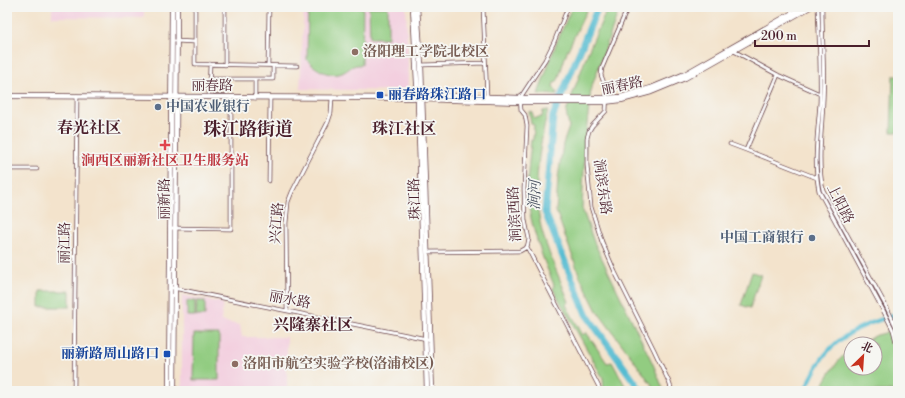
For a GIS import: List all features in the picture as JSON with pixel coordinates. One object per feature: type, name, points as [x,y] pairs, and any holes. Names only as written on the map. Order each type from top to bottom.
[{"type":"main road","name":"丽新路","points":[[169,391],[172,7]]},
{"type":"main road","name":"丽新路","points":[[174,391],[177,7]]},
{"type":"main road","name":"珠江路","points":[[413,7],[421,97],[427,252],[427,391]]},
{"type":"main road","name":"珠江路","points":[[417,7],[421,65],[428,339],[432,391]]},
{"type":"main road","name":"丽春路","points":[[421,97],[521,100],[606,100],[621,97],[651,88],[685,74],[803,7]]},
{"type":"main road","name":"丽春路","points":[[730,49],[810,7]]},
{"type":"main road","name":"丽春路","points":[[7,96],[232,98],[487,97],[521,100]]},
{"type":"street","points":[[195,7],[195,64],[298,66]]},
{"type":"street","points":[[225,7],[225,64]]},
{"type":"street","points":[[268,66],[269,7]]},
{"type":"street","points":[[483,7],[487,97]]},
{"type":"street","points":[[521,100],[545,60],[568,7]]},
{"type":"street","points":[[606,100],[607,91],[601,75],[602,68],[628,7]]},
{"type":"street","name":"上阳路","points":[[818,7],[821,95]]},
{"type":"street","name":"上阳路","points":[[822,7],[819,179],[823,190],[885,309],[898,330]]},
{"type":"street","points":[[171,41],[195,42]]},
{"type":"street","points":[[730,49],[778,75],[821,95]]},
{"type":"street","points":[[421,65],[486,63]]},
{"type":"street","points":[[209,92],[210,64]]},
{"type":"street","points":[[209,78],[272,79],[273,66]]},
{"type":"street","points":[[746,150],[778,75]]},
{"type":"street","points":[[255,79],[255,98]]},
{"type":"street","name":"丽江路","points":[[74,391],[77,96]]},
{"type":"street","points":[[170,228],[231,229],[232,98]]},
{"type":"street","points":[[268,181],[270,98]]},
{"type":"street","name":"兴江路","points":[[286,311],[286,229],[288,202],[328,122],[331,112],[332,98]]},
{"type":"street","name":"涧滨西路","points":[[521,100],[521,110],[526,119],[527,126],[524,189],[525,220],[529,239],[528,247],[601,391]]},
{"type":"street","name":"涧滨东路","points":[[606,100],[606,111],[592,126],[589,131],[588,138],[586,164],[591,207],[602,242],[615,272],[670,382],[672,391]]},
{"type":"street","points":[[730,144],[819,179]]},
{"type":"street","points":[[7,169],[38,169]]},
{"type":"street","points":[[427,252],[520,251],[528,247]]},
{"type":"street","name":"丽水路","points":[[169,288],[428,339]]},
{"type":"street","name":"上阳路","points":[[885,309],[893,330],[898,350]]},
{"type":"shaded area","points":[[52,7],[144,7],[144,18],[52,17]]},
{"type":"shaded area","name":"洛阳理工学院北校区","points":[[304,7],[406,7],[409,91],[300,89]]},
{"type":"shaded area","name":"洛阳市航空实验学校(洛浦校区)","points":[[182,295],[223,303],[221,321],[240,325],[242,337],[287,337],[287,391],[182,391]]},
{"type":"green space","points":[[308,7],[363,7],[362,65],[356,65],[342,73],[333,74],[323,72],[314,67],[307,60]]},
{"type":"green space","points":[[369,7],[388,7],[388,38],[370,38]]},
{"type":"green space","points":[[572,7],[588,7],[566,54],[558,80],[556,82],[555,81],[553,86],[557,92],[556,95],[538,94],[556,44]]},
{"type":"green space","points":[[608,7],[620,7],[591,89],[586,133],[582,208],[594,242],[653,364],[664,391],[654,391],[652,385],[597,311],[580,277],[556,211],[558,178],[563,144],[569,127],[566,112],[588,52]]},
{"type":"green space","points":[[893,76],[898,76],[898,132],[891,132]]},
{"type":"green space","points":[[548,110],[541,142],[537,174],[538,206],[544,238],[569,302],[566,305],[583,335],[586,332],[607,363],[612,362],[628,391],[604,391],[603,378],[553,289],[554,285],[536,239],[530,215],[527,190],[531,140],[533,140],[534,125],[531,124],[529,112],[532,112],[534,118],[542,117],[543,111]]},
{"type":"green space","points":[[752,272],[761,275],[750,308],[741,305]]},
{"type":"green space","points":[[40,291],[70,291],[70,307],[40,307]]},
{"type":"green space","points":[[187,301],[195,301],[195,316],[187,316]]},
{"type":"green space","points":[[197,301],[205,301],[205,316],[196,316]]},
{"type":"green space","points":[[889,332],[898,373],[898,391],[820,391],[837,363],[843,356],[843,376],[883,376],[883,336],[875,336]]},
{"type":"green space","points":[[194,334],[219,334],[219,380],[193,380]]},
{"type":"waterway","name":"涧河","points":[[598,7],[553,116],[545,212],[586,314],[641,391]]},
{"type":"waterway","points":[[804,391],[821,360],[839,340],[867,324],[898,314]]},
{"type":"place","name":"洛阳理工学院北校区","points":[[355,52]]},
{"type":"place","name":"丽春路珠江路口","points":[[380,95]]},
{"type":"place","name":"中国农业银行","points":[[158,107]]},
{"type":"place","name":"涧西区丽新社区卫生服务站","points":[[165,145]]},
{"type":"place","name":"中国工商银行","points":[[812,238]]},
{"type":"place","name":"丽新路周山路口","points":[[167,354]]},
{"type":"place","name":"洛阳市航空实验学校(洛浦校区)","points":[[235,364]]},
{"type":"district","name":"春光社区","points":[[89,128]]},
{"type":"district","name":"珠江路街道","points":[[248,129]]},
{"type":"district","name":"珠江社区","points":[[404,129]]},
{"type":"district","name":"兴隆寨社区","points":[[313,325]]}]
